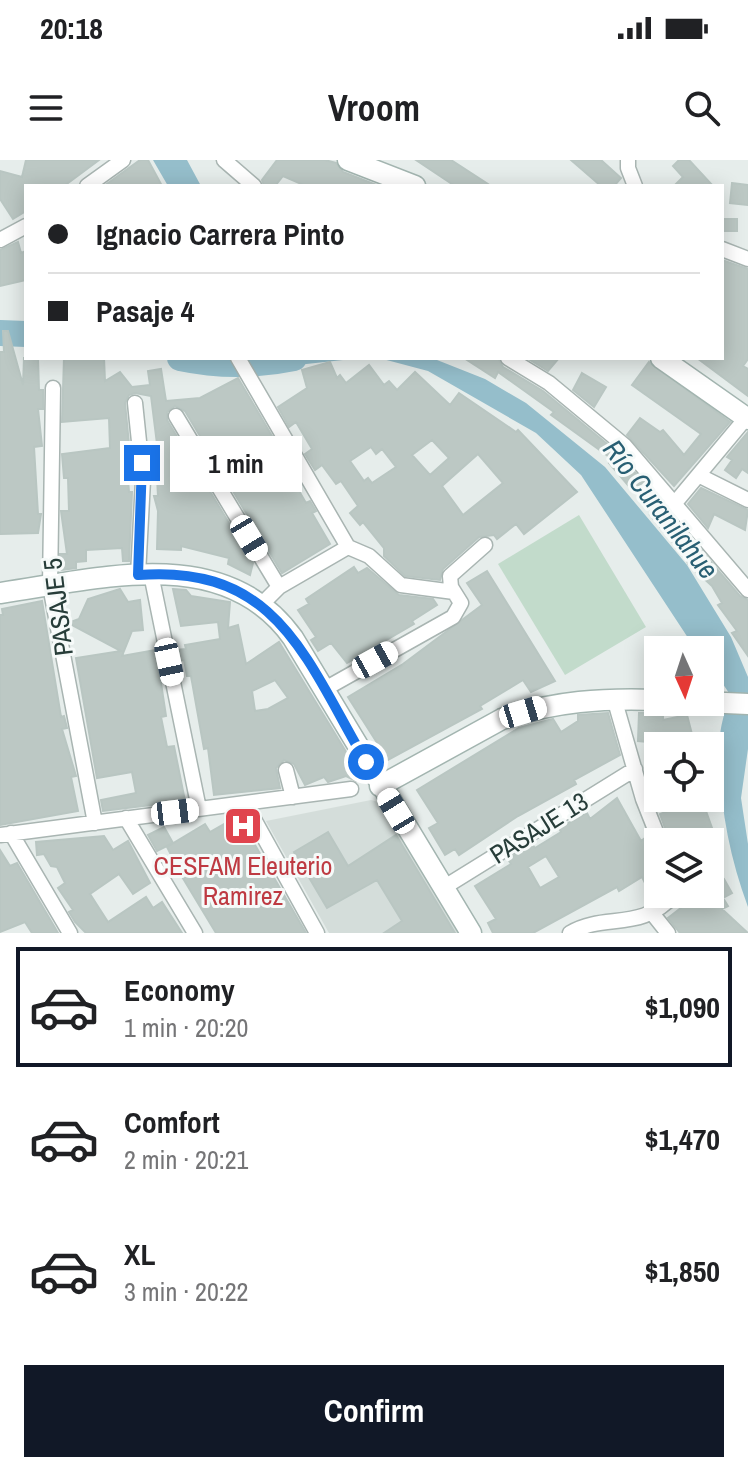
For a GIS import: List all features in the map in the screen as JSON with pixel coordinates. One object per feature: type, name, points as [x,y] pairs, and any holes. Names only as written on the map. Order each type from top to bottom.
[{"type":"street","points":[[90,184],[123,160]]},
{"type":"street","points":[[224,160],[252,184]]},
{"type":"street","points":[[348,160],[410,184]]},
{"type":"street","points":[[628,160],[634,184]]},
{"type":"street","points":[[0,240],[23,234]]},
{"type":"street","points":[[724,250],[748,259]]},
{"type":"street","points":[[239,360],[348,547],[369,556],[401,585],[454,592]]},
{"type":"street","points":[[511,360],[549,383],[639,460],[748,590]]},
{"type":"street","points":[[664,360],[747,418],[675,503]]},
{"type":"street","name":"PASAJE 5","points":[[53,388],[50,586],[95,823]]},
{"type":"street","points":[[135,403],[143,480],[145,574],[199,809]]},
{"type":"street","points":[[176,416],[279,587]]},
{"type":"street","points":[[700,476],[748,500]]},
{"type":"street","points":[[323,690],[453,617],[461,603],[450,576],[485,545]]},
{"type":"street","points":[[262,604],[279,587],[348,547]]},
{"type":"street","points":[[0,593],[145,574],[215,580],[262,604],[283,624],[471,933]]},
{"type":"street","points":[[380,786],[502,719],[551,704],[614,698],[644,699]]},
{"type":"street","points":[[614,698],[655,828]]},
{"type":"street","points":[[724,703],[748,704]]},
{"type":"street","name":"PASAJE 13","points":[[443,888],[635,769]]},
{"type":"street","points":[[286,770],[293,797]]},
{"type":"street","points":[[70,933],[6,834],[351,789]]},
{"type":"street","points":[[245,803],[317,933]]},
{"type":"street","points":[[126,818],[195,933]]},
{"type":"street","points":[[570,933],[588,925],[632,923],[658,908]]},
{"type":"street","points":[[652,913],[668,933]]},
{"type":"shaded area","points":[[371,800],[386,804],[460,933],[329,933],[266,821]]},
{"type":"green space","points":[[579,515],[646,627],[565,675],[498,564]]},
{"type":"water","points":[[153,160],[187,160],[200,184],[167,184]]},
{"type":"water","points":[[255,360],[343,360],[261,369]]},
{"type":"water","points":[[387,360],[437,360],[485,379],[526,403],[605,467],[687,565],[731,637],[748,677],[748,749],[741,798],[748,844],[748,907],[735,866],[724,812],[724,732],[721,732],[729,693],[724,686],[724,636],[687,636],[581,475],[536,433],[428,371]]},
{"type":"building","points":[[26,160],[99,160],[67,184],[24,184],[24,212],[13,219],[0,199],[0,171],[22,177]]},
{"type":"building","points":[[140,160],[148,160],[161,184],[107,184]]},
{"type":"building","points":[[277,160],[325,160],[336,163],[343,172],[374,184],[301,184],[283,176],[277,184],[263,184],[262,180]]},
{"type":"building","points":[[416,160],[451,160],[488,184],[452,184]]},
{"type":"building","points":[[571,160],[601,160],[621,178],[616,184],[599,184]]},
{"type":"building","points":[[679,160],[689,160],[711,184],[676,184],[683,177],[673,166]]},
{"type":"building","points":[[732,183],[748,185],[748,205],[730,203]]},
{"type":"building","points":[[724,219],[737,219],[737,231],[724,231]]},
{"type":"building","points":[[18,242],[21,253],[24,252],[24,280],[0,286],[0,250]]},
{"type":"building","points":[[724,261],[748,269],[748,359],[743,366],[748,369],[748,396],[700,360],[724,360]]},
{"type":"building","points":[[3,331],[8,331],[23,385],[24,358],[38,360],[43,409],[38,409],[42,446],[34,447],[38,514],[41,514],[38,533],[0,534],[0,352],[4,352]]},
{"type":"building","points":[[64,360],[104,360],[105,381],[120,372],[132,387],[150,385],[148,371],[161,369],[166,401],[200,398],[238,378],[299,482],[295,484],[306,503],[310,501],[316,511],[312,513],[330,544],[282,573],[185,411],[175,406],[167,412],[167,420],[253,563],[250,575],[228,564],[229,558],[181,546],[181,550],[157,549],[158,511],[154,496],[158,496],[157,477],[161,476],[151,396],[135,393],[129,395],[125,403],[131,465],[127,466],[129,492],[132,492],[129,561],[123,561],[122,548],[86,550],[86,561],[76,562],[76,568],[60,570],[60,554],[67,554],[61,511],[69,511],[68,478],[64,478],[62,454],[110,448],[109,418],[62,422]]},
{"type":"building","points":[[467,360],[499,360],[503,367],[543,391],[618,453],[643,482],[633,491],[609,463],[612,459],[498,372],[495,378]]},
{"type":"building","points":[[530,360],[557,360],[548,371]]},
{"type":"building","points":[[330,362],[337,378],[340,375],[346,383],[369,365],[384,385],[389,381],[397,390],[415,372],[450,405],[459,393],[516,432],[518,430],[577,492],[524,534],[516,524],[497,539],[494,535],[479,537],[443,569],[440,580],[405,576],[384,556],[384,548],[363,522],[360,525],[350,513],[358,506],[341,481],[336,484],[322,465],[315,470],[305,454],[312,449],[296,422],[289,427],[278,407],[307,388],[302,370]],"holes":[[[432,440],[449,458],[430,475],[412,455]],[[371,447],[376,454],[382,449],[396,467],[372,483],[368,478],[364,481],[350,461]],[[478,454],[503,483],[463,515],[442,486]]]},
{"type":"building","points":[[649,362],[730,422],[674,486],[627,435],[640,418],[660,432],[663,430],[684,455],[701,434],[632,385]]},
{"type":"building","points":[[582,373],[606,387],[594,407],[573,390]]},
{"type":"building","points":[[748,432],[748,473],[742,469],[736,478],[725,470],[732,460],[727,457]]},
{"type":"building","points":[[701,488],[748,510],[745,530],[714,514],[708,528],[688,504]]},
{"type":"building","points":[[663,506],[740,596],[748,600],[748,656],[732,633],[737,631],[718,605],[722,603],[712,586],[688,564],[683,542],[677,547],[650,515]]},
{"type":"building","points":[[354,567],[358,573],[367,568],[399,595],[433,599],[437,605],[412,621],[414,624],[347,663],[331,643],[318,651],[311,640],[316,637],[298,610],[309,604],[306,599]]},
{"type":"building","points":[[487,571],[555,681],[531,692],[523,680],[480,706],[482,709],[388,760],[348,697],[403,664],[482,605],[467,583]]},
{"type":"building","points":[[120,589],[128,602],[140,600],[143,630],[132,631],[122,656],[156,650],[166,716],[161,717],[167,747],[174,746],[185,801],[103,811],[101,800],[136,793],[132,772],[97,778],[76,658],[121,651],[68,623],[79,619],[88,599]]},
{"type":"building","points":[[173,589],[186,590],[191,596],[230,602],[228,628],[238,625],[246,664],[279,642],[362,778],[356,781],[346,776],[328,782],[324,777],[305,785],[294,764],[284,760],[276,768],[280,788],[214,795],[208,748],[204,749],[191,676],[187,676],[184,660],[179,661],[177,650],[186,649],[185,645],[220,639],[218,622],[181,626]],"holes":[[[275,680],[288,698],[268,709],[255,711],[252,691]]]},
{"type":"building","points":[[42,601],[61,717],[64,716],[67,728],[62,729],[76,776],[71,777],[78,811],[0,825],[0,615],[3,615],[2,609]]},
{"type":"building","points":[[608,713],[620,755],[574,780],[576,784],[518,816],[459,855],[455,849],[445,855],[429,828],[438,823],[417,790],[519,728],[553,719],[561,732],[578,721],[578,715]]},
{"type":"building","points":[[639,713],[663,716],[663,720],[687,716],[691,732],[644,732],[644,742],[638,741]]},
{"type":"building","points":[[617,798],[641,841],[644,839],[644,881],[642,877],[619,891],[617,887],[533,933],[493,933],[488,923],[496,919],[475,886],[511,864],[508,859],[532,844],[535,848],[561,832],[559,828],[587,813],[590,819]],"holes":[[[546,856],[559,877],[540,888],[528,867]]]},
{"type":"building","points":[[706,812],[712,828],[665,828],[660,814]]},
{"type":"building","points":[[240,815],[306,933],[216,933],[181,875],[167,847],[205,824],[210,832]]},
{"type":"building","points":[[164,827],[173,843],[157,851],[148,835]]},
{"type":"building","points":[[328,832],[348,866],[396,835],[455,933],[384,933],[402,921],[377,880],[327,908],[294,852]]},
{"type":"building","points":[[104,836],[113,850],[128,841],[150,883],[133,894],[119,874],[90,894],[108,922],[146,897],[153,908],[162,902],[182,933],[86,933],[75,922],[69,912],[73,910],[58,888],[65,883],[57,867],[51,866],[44,854],[37,855],[36,842]]},
{"type":"building","points":[[0,850],[10,866],[17,863],[58,933],[32,933],[25,922],[0,932]]},
{"type":"building","points":[[724,879],[732,893],[724,897]]},
{"type":"building","points":[[681,908],[724,908],[748,933],[680,933],[668,918]]},
{"type":"waterway","points":[[0,333],[24,334]]},
{"type":"waterway","points":[[194,360],[237,364],[280,360]]},
{"type":"place","name":"CESFAM Eleuterio Ramirez","points":[[243,826]]},
{"type":"route","points":[[142,463],[138,575],[198,576],[232,586],[262,604],[293,638],[366,762]]},
{"type":"water label","name":"Río Curanilahue","points":[[661,509]]}]
